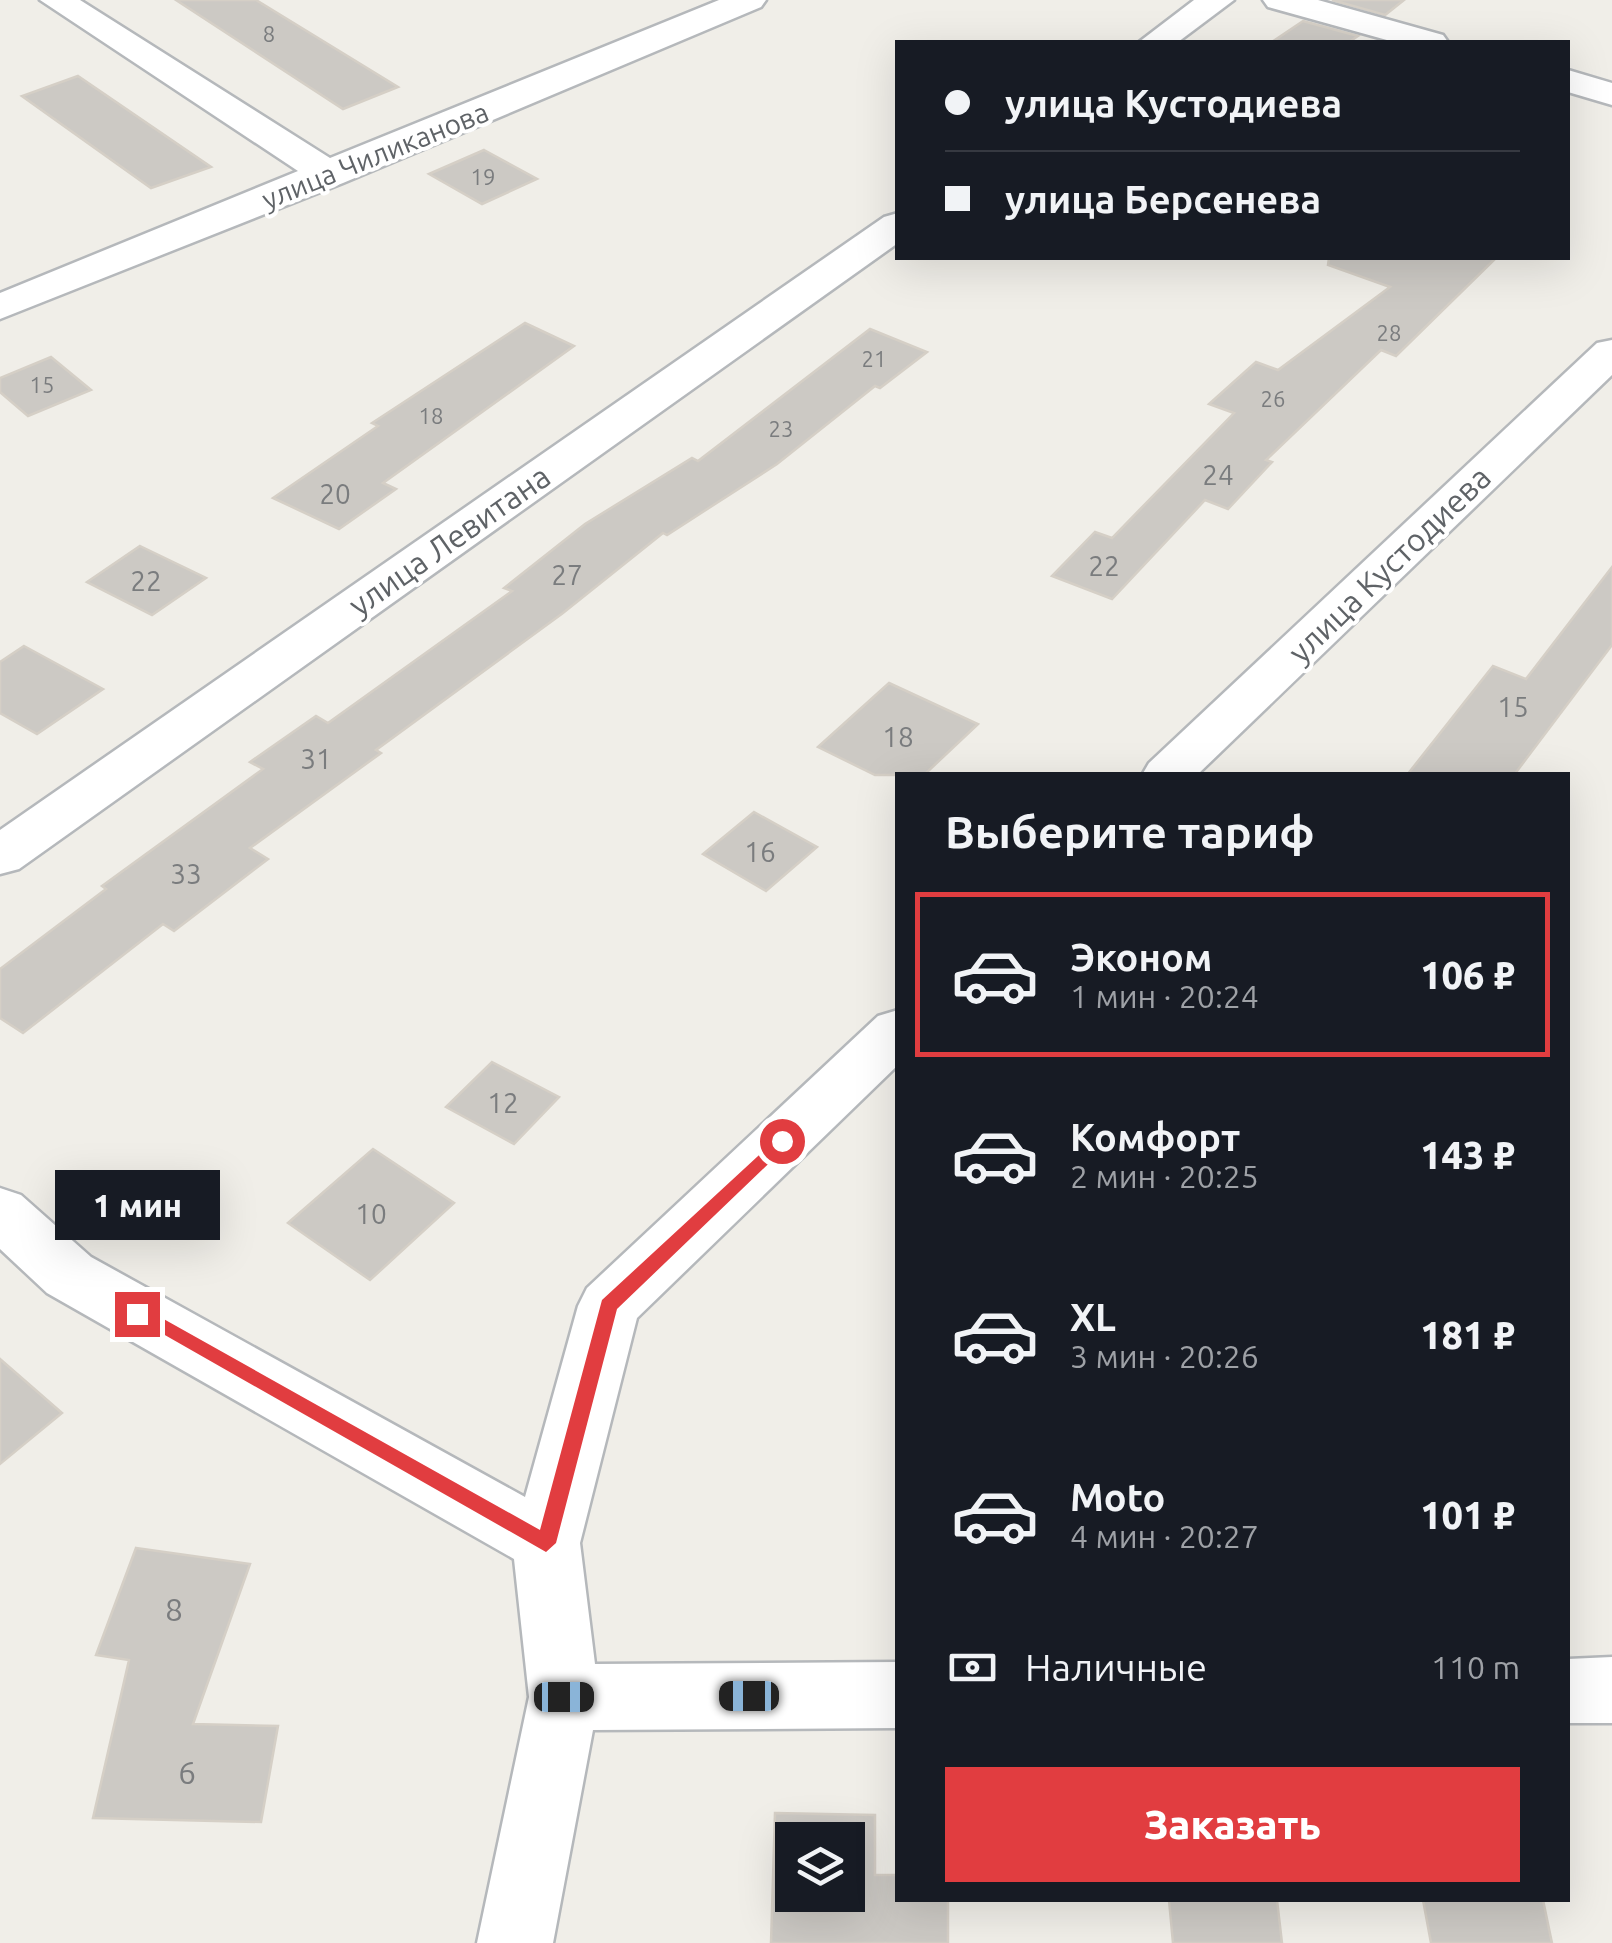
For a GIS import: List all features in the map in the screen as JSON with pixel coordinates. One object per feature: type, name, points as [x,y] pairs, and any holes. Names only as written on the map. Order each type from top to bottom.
[{"type":"street","points":[[57,0],[330,174]]},
{"type":"street","name":"улица Чиликанова","points":[[0,307],[749,0]]},
{"type":"street","points":[[1159,40],[1216,0]]},
{"type":"street","points":[[1280,0],[1424,40]]},
{"type":"street","points":[[1570,82],[1612,94]]},
{"type":"street","name":"улица Левитана","points":[[0,856],[895,226]]},
{"type":"street","name":"улица Кустодиева","points":[[1170,772],[1612,352]]},
{"type":"street","points":[[515,1943],[564,1697],[546,1543],[608,1306],[895,1034]]},
{"type":"street","points":[[0,1212],[69,1276],[546,1543]]},
{"type":"street","points":[[1570,1691],[1612,1690]]},
{"type":"street","points":[[564,1697],[895,1695]]},
{"type":"building","points":[[176,0],[256,0],[398,87],[343,109]]},
{"type":"building","points":[[1332,0],[1404,0],[1385,15]]},
{"type":"building","points":[[1303,21],[1358,36],[1352,40],[1275,40]]},
{"type":"building","points":[[78,76],[211,167],[151,188],[22,96]]},
{"type":"building","points":[[484,150],[537,179],[482,204],[429,174]]},
{"type":"building","points":[[1329,260],[1494,260],[1396,356],[1381,350],[1266,460],[1272,462],[1228,509],[1205,500],[1112,599],[1052,576],[1095,532],[1112,538],[1234,413],[1209,404],[1256,362],[1278,370],[1390,287],[1328,265]]},
{"type":"building","points":[[525,323],[574,346],[383,483],[396,489],[339,529],[273,498],[378,426],[372,423]]},
{"type":"building","points":[[870,329],[927,352],[880,388],[875,386],[777,464],[667,535],[663,533],[563,613],[376,750],[381,753],[250,848],[268,859],[174,931],[163,924],[23,1033],[0,1018],[0,969],[106,889],[102,886],[263,769],[250,762],[316,716],[328,723],[512,591],[504,588],[585,524],[692,458],[698,461]]},
{"type":"building","points":[[51,357],[91,390],[28,416],[0,392],[0,378]]},
{"type":"building","points":[[140,546],[206,578],[152,615],[87,582]]},
{"type":"building","points":[[1612,567],[1612,645],[1516,772],[1409,772],[1493,666],[1526,679]]},
{"type":"building","points":[[24,646],[103,689],[37,734],[0,713],[0,662]]},
{"type":"building","points":[[889,683],[978,724],[927,772],[875,775],[818,747]]},
{"type":"building","points":[[754,812],[817,847],[766,891],[703,854]]},
{"type":"building","points":[[492,1062],[559,1097],[514,1144],[446,1107]]},
{"type":"building","points":[[373,1149],[454,1203],[370,1280],[288,1223]]},
{"type":"building","points":[[0,1359],[62,1413],[0,1464]]},
{"type":"building","points":[[136,1548],[250,1564],[193,1724],[278,1726],[261,1822],[93,1818],[129,1660],[96,1655]]},
{"type":"building","points":[[775,1813],[875,1815],[875,1875],[895,1875],[895,1902],[948,1902],[948,1943],[771,1943]]},
{"type":"building","points":[[1169,1902],[1277,1902],[1282,1943],[1173,1943]]},
{"type":"building","points":[[1423,1902],[1543,1902],[1552,1943],[1431,1943]]},
{"type":"route","points":[[137,1314],[546,1543],[608,1306],[782,1141]]}]
